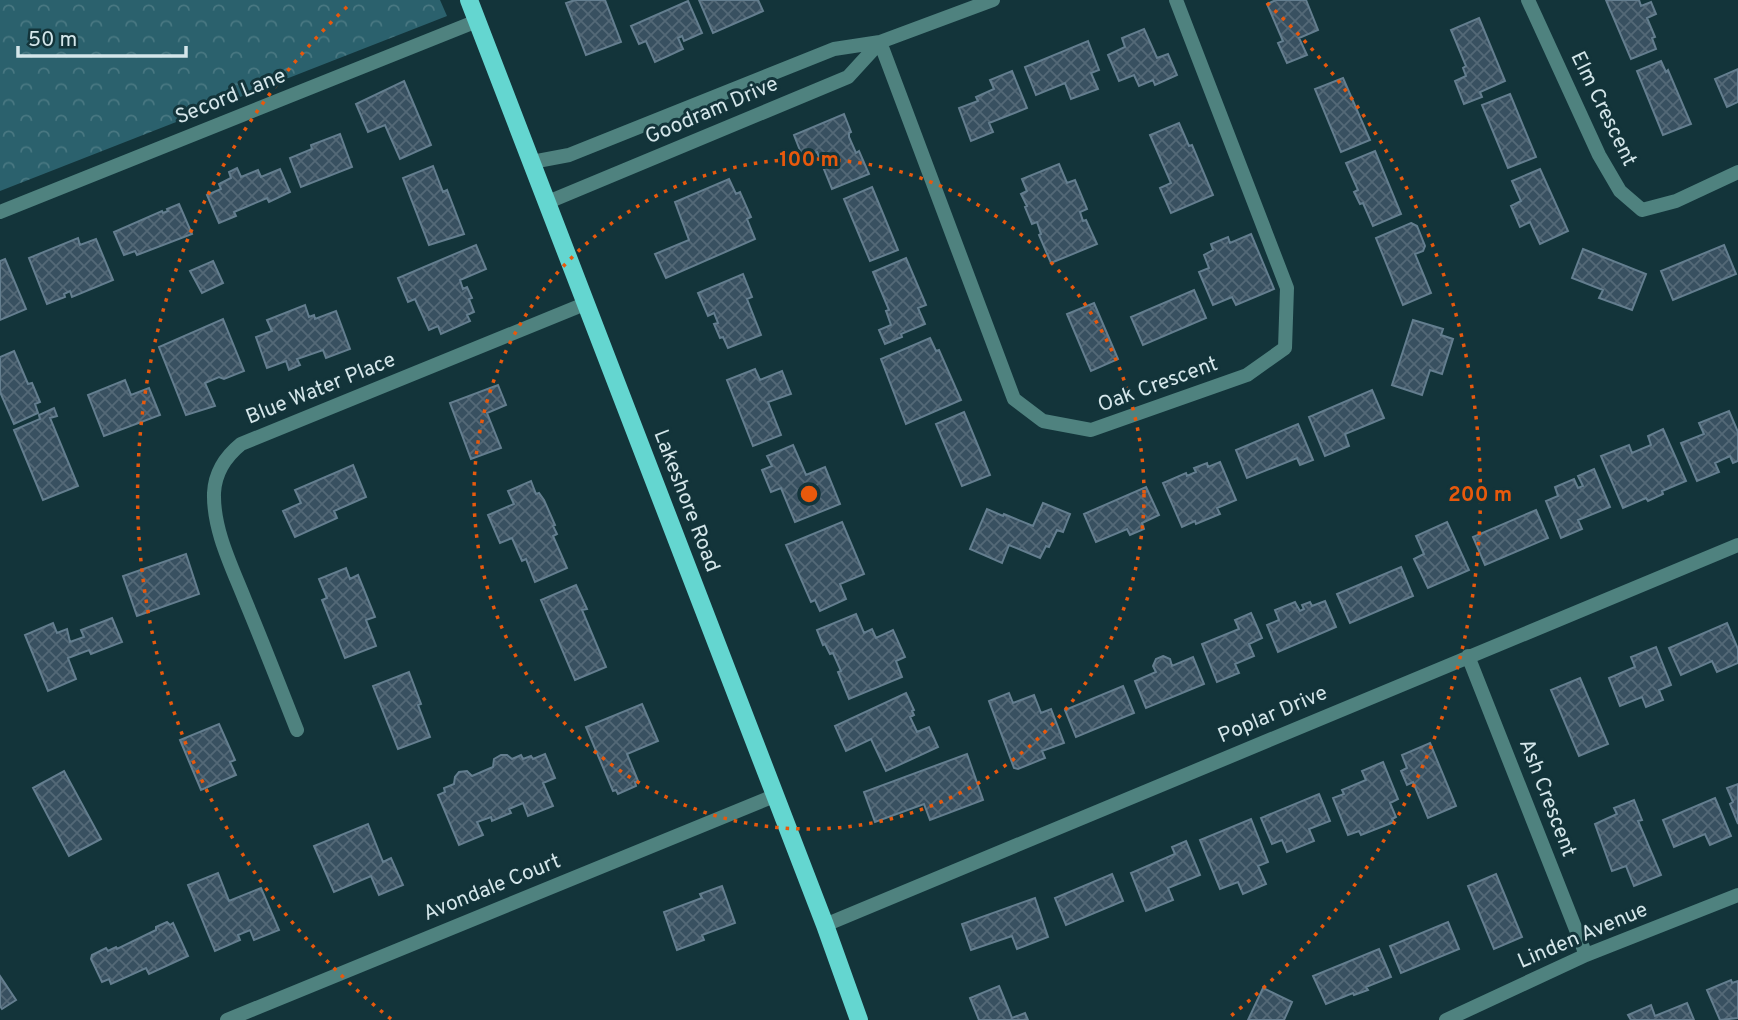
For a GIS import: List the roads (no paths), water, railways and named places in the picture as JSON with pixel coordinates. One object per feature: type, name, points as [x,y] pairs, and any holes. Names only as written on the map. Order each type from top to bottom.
[{"type":"main road","name":"Lakeshore Road","points":[[469,0],[825,925],[859,1020]]},
{"type":"street","name":"Goodram Drive","points":[[532,162],[569,155],[834,49],[880,42],[993,0]]},
{"type":"street","name":"Oak Crescent","points":[[880,42],[1014,399],[1043,421],[1091,430],[1247,375],[1286,348],[1287,288],[1176,0]]},
{"type":"street","name":"Elm Crescent","points":[[1528,0],[1599,155],[1620,191],[1642,210],[1676,201],[1738,172]]},
{"type":"street","name":"Secord Lane","points":[[0,212],[477,21]]},
{"type":"street","name":"Goodram Drive","points":[[548,202],[848,77],[880,42]]},
{"type":"street","name":"Blue Water Place","points":[[297,730],[225,549],[215,515],[214,491],[218,471],[229,454],[241,444],[587,303]]},
{"type":"street","name":"Poplar Drive","points":[[825,925],[1738,545]]},
{"type":"street","name":"Ash Crescent","points":[[1468,656],[1586,955]]},
{"type":"street","name":"Avondale Court","points":[[227,1020],[774,796]]},
{"type":"street","name":"Linden Avenue","points":[[1446,1020],[1586,955],[1738,895]]}]
